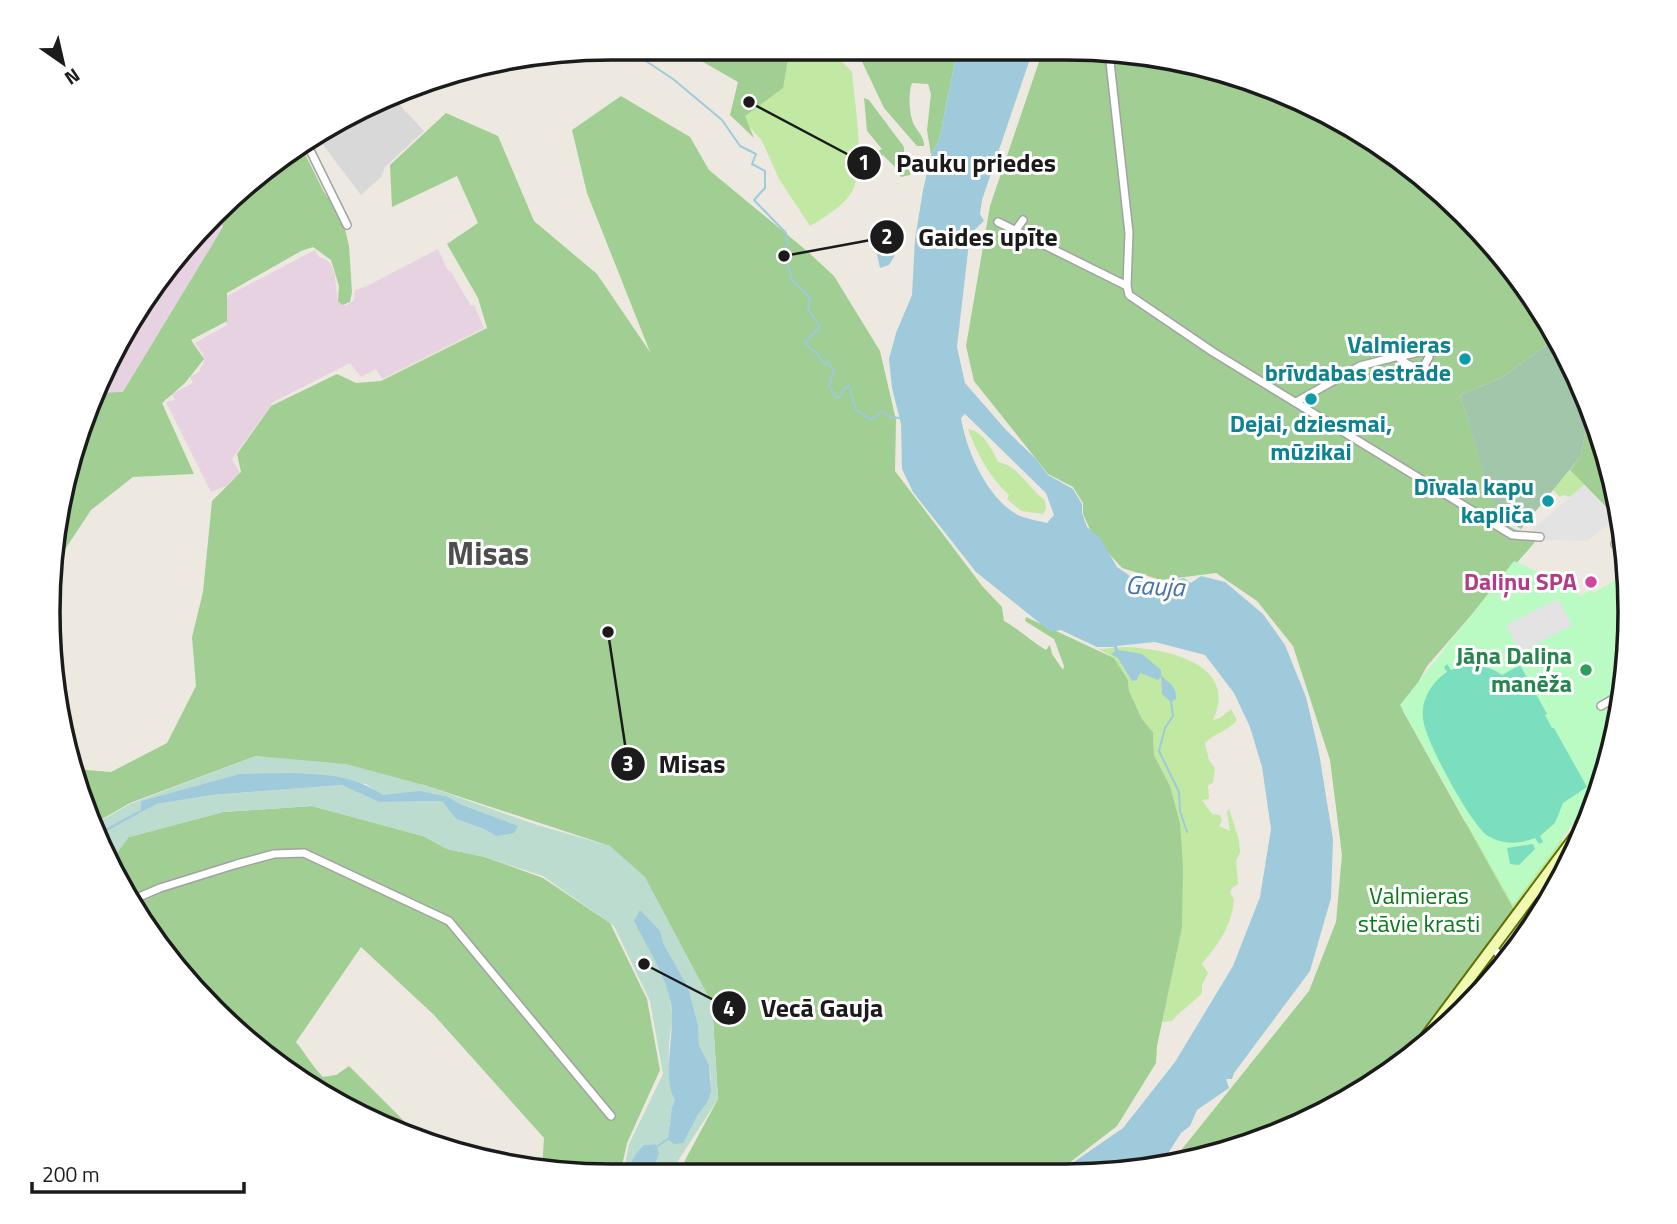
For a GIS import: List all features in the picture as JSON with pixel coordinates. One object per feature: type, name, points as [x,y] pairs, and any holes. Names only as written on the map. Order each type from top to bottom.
[{"type":"street","points":[[1110,62],[1129,233],[1129,295],[1194,340],[1511,535],[1540,537]]},
{"type":"street","points":[[310,150],[347,225]]},
{"type":"street","points":[[1016,230],[1023,220]]},
{"type":"street","points":[[998,222],[1127,286]]},
{"type":"street","points":[[1296,402],[1360,366],[1398,357]]},
{"type":"street","points":[[1306,408],[1318,389]]},
{"type":"street","points":[[1601,706],[1610,701]]},
{"type":"street","points":[[139,897],[160,888],[274,854],[304,853],[449,921],[611,1116]]},
{"type":"street","points":[[1443,1015],[1553,871]]},
{"type":"street","points":[[1536,890],[1539,894]]},
{"type":"street","points":[[1493,948],[1498,954]]},
{"type":"shaded area","points":[[398,103],[424,131],[385,167],[381,177],[361,195],[323,142],[368,116]]},
{"type":"shaded area","points":[[221,221],[223,228],[123,393],[106,392],[134,336],[174,276]]},
{"type":"shaded area","points":[[438,249],[448,271],[450,270],[471,306],[474,305],[484,328],[382,379],[376,369],[361,377],[350,363],[273,402],[232,459],[240,473],[226,486],[211,492],[166,402],[175,400],[172,394],[193,383],[190,377],[199,372],[204,361],[203,354],[195,343],[227,325],[220,310],[229,295],[315,250],[319,257],[332,266],[337,299],[346,306],[354,300],[355,290]]},
{"type":"shaded area","points":[[1584,485],[1608,511],[1610,522],[1588,541],[1537,540],[1533,529]]},
{"type":"shaded area","points":[[1558,599],[1572,625],[1520,653],[1506,625]]},
{"type":"green space","points":[[700,60],[788,60],[783,88],[745,116],[754,138],[730,115],[738,82]]},
{"type":"green space","points":[[772,60],[840,60],[852,72],[857,118],[858,171],[849,196],[841,205],[810,226],[779,179],[762,141],[740,116]]},
{"type":"green space","points":[[861,60],[955,60],[939,140],[931,155],[927,130],[931,94],[928,84],[912,83],[910,99],[911,115],[924,146],[917,146],[884,108]]},
{"type":"green space","name":"Valmieras stāvie krasti","points":[[1040,60],[1137,64],[1208,78],[1309,116],[1372,153],[1401,174],[1456,221],[1480,248],[1524,305],[1548,344],[1501,378],[1460,395],[1499,521],[1535,542],[1427,666],[1403,711],[1517,915],[1442,1015],[1372,1071],[1309,1108],[1276,1122],[1243,1135],[1179,1153],[1309,991],[1336,922],[1342,855],[1330,760],[1293,646],[1257,601],[1216,573],[1161,580],[1122,568],[1093,536],[1083,514],[1083,503],[1073,487],[1048,474],[974,381],[966,346],[990,206]]},
{"type":"green space","name":"Misas","points":[[621,96],[690,137],[709,170],[834,276],[880,351],[896,420],[895,471],[983,587],[1002,607],[1004,621],[1046,650],[1050,645],[1052,654],[1063,670],[1054,639],[1025,621],[1026,617],[1114,658],[1128,680],[1129,691],[1142,719],[1153,732],[1154,755],[1170,786],[1180,823],[1183,865],[1182,928],[1157,1046],[1156,1063],[1117,1126],[1068,1164],[683,1164],[718,1099],[712,1003],[610,846],[424,785],[256,756],[130,803],[101,820],[83,770],[111,772],[167,743],[196,686],[192,637],[203,592],[212,501],[241,472],[237,454],[271,406],[337,374],[356,383],[381,381],[487,328],[478,298],[447,244],[478,223],[457,176],[392,207],[390,165],[446,113],[498,136],[534,221],[597,274],[650,352],[587,193],[572,130]]},
{"type":"green space","points":[[864,98],[869,100],[904,147],[904,157],[913,165],[910,175],[901,177],[883,155],[878,160],[869,147],[878,151],[882,149],[867,131]]},
{"type":"green space","points":[[305,153],[324,192],[343,220],[349,246],[352,292],[350,302],[342,305],[338,301],[339,286],[331,260],[313,247],[301,251],[227,293],[227,321],[191,340],[204,359],[185,383],[162,403],[194,474],[133,477],[91,510],[63,552],[78,469],[106,393],[123,392],[223,227],[221,221]]},
{"type":"green space","points":[[1548,344],[1561,368],[1586,428],[1581,456],[1521,529],[1496,513],[1460,395],[1501,378]]},
{"type":"green space","points":[[1586,428],[1608,509],[1570,470],[1581,456]]},
{"type":"green space","points":[[968,429],[983,437],[998,462],[1017,472],[1045,500],[1046,509],[1043,514],[1021,511],[1007,499],[1009,495],[984,464]]},
{"type":"green space","points":[[1570,470],[1584,485],[1570,497],[1560,497],[1553,490]]},
{"type":"green space","points":[[1514,561],[1570,586],[1573,584],[1580,596],[1591,590],[1593,593],[1614,581],[1616,575],[1618,612],[1613,684],[1599,755],[1577,819],[1513,905],[1400,705]]},
{"type":"green space","points":[[1123,647],[1158,651],[1194,662],[1207,672],[1216,685],[1219,701],[1213,720],[1231,709],[1237,720],[1205,743],[1209,760],[1215,768],[1213,783],[1208,785],[1209,799],[1202,800],[1212,814],[1220,815],[1222,820],[1219,826],[1230,831],[1227,812],[1229,809],[1239,840],[1240,852],[1236,861],[1238,884],[1230,893],[1234,899],[1233,909],[1224,934],[1202,964],[1208,973],[1202,985],[1202,993],[1172,1021],[1162,1022],[1182,928],[1170,786],[1154,755],[1153,732],[1142,719],[1129,691],[1128,680],[1114,658],[1099,649]]},
{"type":"green space","points":[[1447,664],[1451,670],[1477,666],[1490,668],[1502,675],[1520,665],[1552,728],[1587,787],[1563,803],[1555,823],[1540,836],[1543,842],[1539,844],[1535,838],[1506,842],[1488,836],[1471,816],[1450,781],[1431,744],[1423,718],[1424,704],[1429,692],[1447,672],[1444,667]]},
{"type":"green space","points":[[256,756],[346,764],[424,785],[534,824],[610,846],[645,877],[712,1003],[718,1099],[676,1164],[652,1164],[655,1144],[644,1145],[630,1164],[625,1164],[629,1144],[663,1074],[650,1001],[614,926],[543,876],[485,857],[447,849],[423,836],[312,806],[223,812],[129,837],[115,855],[101,821],[130,804]],"holes":[[[239,774],[366,784],[383,796],[421,793],[446,798],[468,812],[496,836],[456,819],[442,801],[379,802],[343,785],[212,795],[157,804],[140,813],[141,801]],[[660,931],[664,945],[688,987],[698,1025],[699,1045],[709,1065],[711,1078],[707,1103],[697,1116],[669,1126],[675,1100],[670,1084],[669,1061],[673,1021]]]},
{"type":"green space","points":[[312,806],[423,836],[447,849],[485,857],[543,878],[610,923],[647,999],[660,1070],[627,1143],[622,1164],[543,1160],[544,1138],[434,1015],[361,947],[296,1042],[323,1077],[336,1075],[349,1066],[408,1125],[368,1108],[336,1090],[305,1071],[248,1027],[221,1003],[174,948],[134,888],[111,845],[129,837],[223,812]]},
{"type":"green space","points":[[1464,821],[1492,843],[1554,830],[1564,843],[1515,912]]},
{"type":"green space","points":[[1533,844],[1535,849],[1519,865],[1510,864],[1507,848]]},
{"type":"water","name":"Gauja","points":[[955,60],[1030,60],[982,200],[980,214],[984,221],[970,234],[957,347],[965,383],[1048,475],[1073,489],[1082,504],[1087,527],[1100,538],[1117,567],[1130,576],[1165,584],[1184,578],[1191,583],[1201,576],[1225,582],[1263,614],[1285,645],[1306,697],[1319,753],[1333,839],[1331,898],[1310,971],[1232,1079],[1226,1079],[1229,1088],[1197,1110],[1190,1126],[1181,1133],[1167,1155],[1137,1160],[1071,1164],[1123,1128],[1175,1062],[1233,966],[1260,897],[1271,829],[1262,767],[1250,727],[1234,693],[1205,655],[1155,642],[1117,646],[1118,650],[1142,654],[1161,670],[1161,675],[1174,688],[1176,699],[1171,702],[1162,694],[1161,677],[1158,680],[1140,673],[1137,680],[1132,681],[1118,658],[1111,654],[1115,651],[1114,647],[1097,647],[1061,630],[1051,632],[976,572],[913,492],[902,469],[901,424],[892,388],[889,359],[896,333],[912,295],[915,239],[931,155],[939,140]],"holes":[[[965,414],[1046,493],[1054,515],[1047,523],[1020,516],[998,499],[973,459],[961,418]]]},
{"type":"water","points":[[890,236],[896,241],[894,257],[889,265],[880,268],[875,246]]},
{"type":"water","points":[[293,773],[351,780],[383,795],[420,791],[448,797],[459,804],[518,826],[514,833],[496,836],[456,819],[442,801],[379,802],[342,785],[212,795],[157,804],[140,813],[141,801],[239,774]]},
{"type":"water","points":[[640,910],[660,931],[664,945],[688,987],[698,1025],[699,1045],[709,1065],[711,1091],[707,1103],[683,1143],[674,1144],[668,1139],[675,1100],[669,1079],[671,1004],[661,972],[634,921]]},
{"type":"water","points":[[655,1144],[659,1153],[655,1164],[630,1164],[641,1148]]},
{"type":"waterway","points":[[644,60],[673,79],[722,120],[740,146],[756,154],[752,164],[765,171],[765,188],[754,200],[786,233],[788,243],[785,257],[792,280],[810,297],[808,309],[820,327],[805,342],[824,364],[829,363],[834,371],[829,386],[837,398],[841,396],[844,388],[849,386],[856,410],[870,419],[882,411],[891,417],[899,418]]},
{"type":"waterway","points":[[1171,702],[1173,716],[1165,728],[1159,751],[1179,792],[1180,811],[1187,832]]},
{"type":"waterway","points":[[105,830],[139,812]]},
{"type":"waterway","points":[[655,1148],[668,1139]]},
{"type":"place","name":"Pauku priedes","points":[[749,102]]},
{"type":"place","name":"Gaides upīte","points":[[784,256]]},
{"type":"place","name":"Valmieras brīvdabas estrāde","points":[[1465,359]]},
{"type":"place","name":"Dejai, dziesmai, mūzikai","points":[[1311,399]]},
{"type":"place","name":"Dīvala kapu kapliča","points":[[1548,501]]},
{"type":"place","name":"Daliņu SPA","points":[[1591,582]]},
{"type":"place","name":"Misas","points":[[608,632]]},
{"type":"place","name":"Jāņa Daliņa manēža","points":[[1586,670]]},
{"type":"place","name":"Vecā Gauja","points":[[644,964]]},
{"type":"district","name":"Misas","points":[[488,554]]}]
